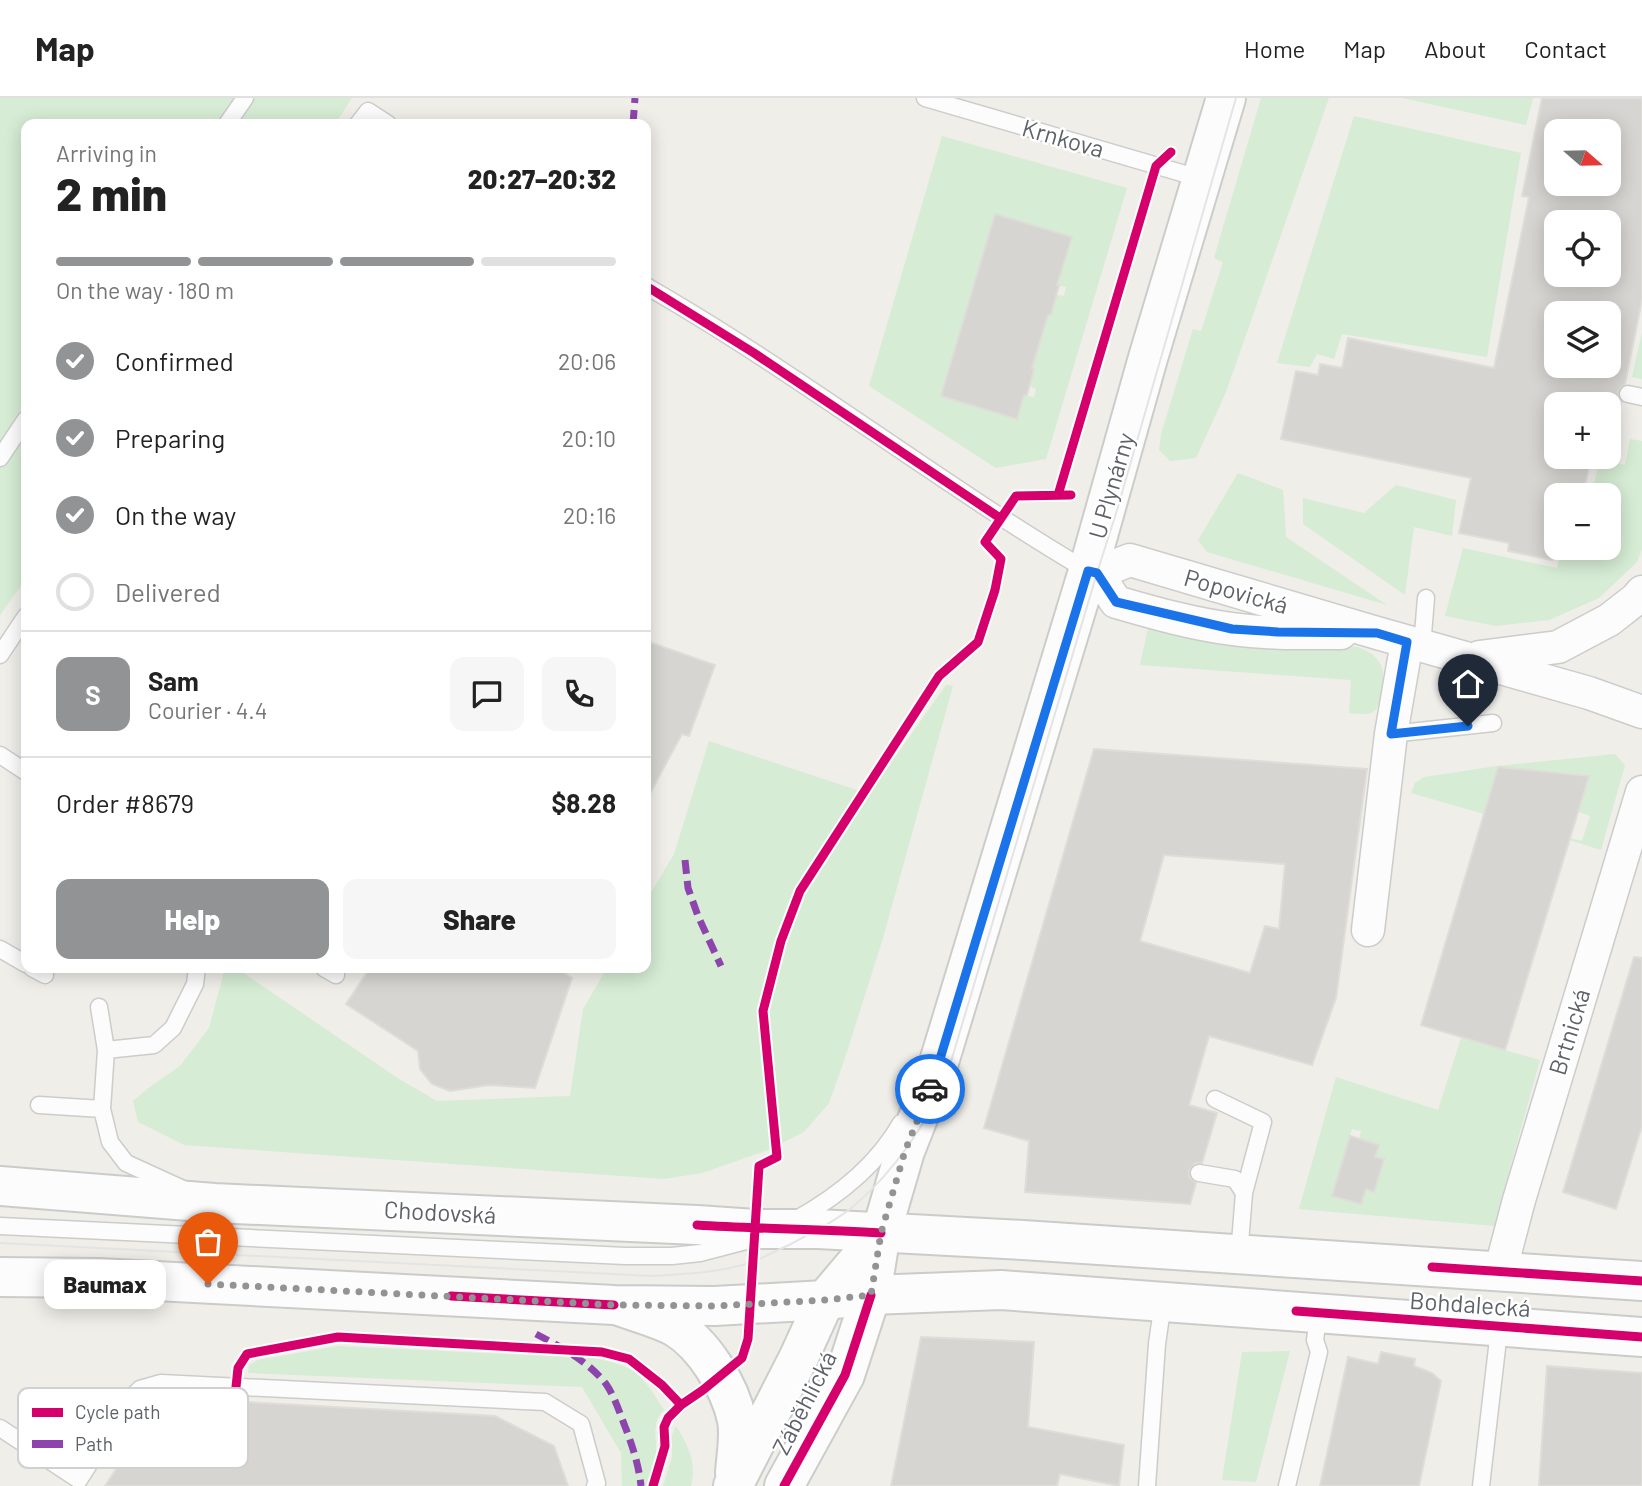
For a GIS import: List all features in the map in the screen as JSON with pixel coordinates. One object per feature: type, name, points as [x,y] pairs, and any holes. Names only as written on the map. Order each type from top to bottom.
[{"type":"main road","name":"U Plynárny","points":[[881,1233],[905,1151],[936,1072],[1088,570],[1198,178],[1226,98]]},
{"type":"main road","name":"Chodovská","points":[[0,1186],[214,1203],[881,1233]]},
{"type":"main road","name":"Bohdalecká","points":[[881,1233],[1642,1281]]},
{"type":"main road","name":"Záběhlická","points":[[784,1486],[845,1375],[871,1295],[881,1233]]},
{"type":"main road","name":"Záběhlická","points":[[733,1486],[825,1300],[881,1233]]},
{"type":"main road","points":[[0,1278],[99,1278],[614,1305],[715,1306],[871,1295]]},
{"type":"main road","name":"Bohdalecká","points":[[871,1295],[1001,1290],[1642,1337]]},
{"type":"main road","points":[[614,1305],[677,1328],[691,1339],[712,1365],[729,1394],[737,1421],[738,1444],[733,1486]]},
{"type":"street","name":"Popovická","points":[[1377,633],[1268,632],[1219,627],[1116,602],[1088,570],[1130,560],[1589,693],[1642,712]]},
{"type":"street","points":[[1466,659],[1558,647],[1609,620],[1642,592]]},
{"type":"street","points":[[1368,930],[1391,734],[1415,644]]},
{"type":"street","name":"Brtnická","points":[[1500,1272],[1519,1200],[1642,792]]},
{"type":"lane","points":[[230,119],[245,98]]},
{"type":"lane","name":"Krnkova","points":[[925,98],[1198,178]]},
{"type":"lane","points":[[1198,178],[1216,98]]},
{"type":"lane","points":[[0,1226],[625,1256],[701,1253],[754,1239],[810,1212],[857,1176],[896,1130],[929,1070],[1088,570],[1000,518],[765,361],[651,289]]},
{"type":"lane","points":[[0,458],[21,426]]},
{"type":"lane","points":[[1415,644],[1426,598]]},
{"type":"lane","points":[[0,655],[21,624]]},
{"type":"lane","points":[[1391,734],[1493,723]]},
{"type":"lane","points":[[0,755],[21,769]]},
{"type":"lane","points":[[0,949],[21,961]]},
{"type":"lane","points":[[106,1050],[154,1045],[173,1028],[195,985],[196,973]]},
{"type":"lane","points":[[99,1007],[106,1050],[102,1109],[110,1142],[126,1163],[214,1203]]},
{"type":"lane","points":[[1215,1099],[1263,1122],[1244,1193],[1238,1255]]},
{"type":"lane","points":[[39,1105],[102,1109]]},
{"type":"lane","points":[[1199,1173],[1235,1179],[1244,1193]]},
{"type":"lane","points":[[1147,1486],[1157,1345],[1163,1302]]},
{"type":"lane","points":[[1287,1486],[1320,1352],[1315,1340],[1319,1313]]},
{"type":"lane","points":[[1481,1486],[1497,1348],[1497,1326]]},
{"type":"lane","points":[[146,1388],[161,1383],[545,1402],[581,1424],[597,1483],[595,1486]]},
{"type":"lane","points":[[0,1429],[18,1441]]},
{"type":"lane","points":[[60,1468],[79,1480],[87,1468]]},
{"type":"green space","points":[[0,98],[352,98],[338,119],[21,119],[21,586],[0,615]]},
{"type":"green space","points":[[1261,98],[1329,98],[1226,392],[1196,458],[1170,461],[1159,450],[1161,434],[1193,329],[1201,331],[1223,262],[1214,258]]},
{"type":"green space","points":[[1402,98],[1533,98],[1526,125]]},
{"type":"green space","points":[[1354,116],[1521,153],[1487,357],[1342,334],[1334,359],[1317,354],[1310,367],[1277,363]]},
{"type":"green space","points":[[942,136],[1127,188],[1046,459],[996,468],[869,386]],"holes":[[[1057,285],[1066,287],[1064,296],[1057,295],[1051,315],[1048,315],[1032,368],[1030,386],[1036,389],[1034,397],[1024,395],[1017,419],[941,396],[957,343]]]},
{"type":"green space","points":[[1642,332],[1642,379],[1632,377]]},
{"type":"green space","points":[[1630,439],[1642,441],[1642,549],[1637,562],[1599,598],[1549,620],[1496,626],[1445,616],[1463,548],[1557,568],[1559,560],[1621,560],[1621,483],[1594,483],[1598,469],[1621,469],[1621,464],[1625,465]]},
{"type":"green space","points":[[1238,473],[1283,490],[1286,537],[1387,605],[1207,552],[1198,540]]},
{"type":"green space","points":[[1396,485],[1456,500],[1452,536],[1414,527],[1405,595],[1303,524],[1303,498],[1364,513]]},
{"type":"green space","points":[[1149,623],[1357,647],[1373,655],[1382,667],[1380,700],[1371,713],[1349,713],[1351,680],[1140,665]]},
{"type":"green space","points":[[946,685],[953,686],[883,938],[829,1103],[804,1132],[768,1150],[702,1173],[664,1179],[184,1145],[138,1122],[133,1101],[180,1066],[209,1028],[224,973],[243,973],[399,1079],[437,1101],[570,1096],[583,1009],[604,973],[651,973],[651,893],[674,854],[709,741],[869,794]]},
{"type":"green space","points":[[1615,754],[1625,765],[1601,850],[1569,840],[1582,841],[1590,816],[1577,811],[1588,775],[1498,767],[1484,814],[1411,793],[1415,783],[1424,777],[1497,766]]},
{"type":"green space","points":[[1461,1038],[1540,1060],[1494,1226],[1299,1209],[1336,1077],[1438,1110]],"holes":[[[1352,1129],[1361,1131],[1359,1139],[1379,1145],[1375,1157],[1384,1160],[1374,1191],[1366,1189],[1361,1204],[1332,1196]]]},
{"type":"green space","points":[[338,1346],[591,1358],[627,1368],[642,1379],[664,1410],[657,1421],[655,1459],[647,1486],[622,1486],[621,1453],[582,1387],[248,1373],[249,1365],[258,1360]]},
{"type":"green space","points":[[1290,1351],[1256,1482],[1222,1480],[1242,1352]]},
{"type":"green space","points":[[676,1426],[690,1454],[693,1470],[691,1486],[663,1486],[672,1457],[672,1435]]},
{"type":"building","points":[[1542,98],[1642,98],[1642,300],[1625,384],[1618,392],[1544,392],[1544,469],[1588,469],[1586,483],[1544,483],[1544,558],[1508,551],[1509,543],[1459,533],[1471,478],[1281,439],[1296,371],[1318,375],[1320,364],[1342,368],[1348,338],[1494,368],[1529,197],[1522,196]]},
{"type":"building","points":[[995,214],[1072,237],[1051,315],[1048,315],[1032,368],[1034,369],[1027,395],[1024,395],[1017,419],[941,396]]},
{"type":"building","points":[[651,643],[715,665],[689,736],[682,734],[651,792]]},
{"type":"building","points":[[1094,749],[1367,769],[1336,998],[1312,1065],[1209,1036],[1189,1105],[1217,1113],[1202,1163],[1195,1163],[1189,1171],[1189,1177],[1196,1183],[1190,1204],[1025,1192],[1029,1141],[984,1128]],"holes":[[[1164,855],[1285,864],[1279,929],[1265,926],[1250,973],[1140,941]]]},
{"type":"building","points":[[1498,767],[1589,776],[1505,1050],[1421,1025]]},
{"type":"building","points":[[1634,957],[1642,958],[1642,1126],[1616,1209],[1563,1192]]},
{"type":"building","points":[[367,973],[564,973],[572,978],[535,1088],[489,1085],[450,1091],[432,1084],[420,1069],[418,1051],[346,1004]]},
{"type":"building","points":[[1350,1136],[1379,1145],[1375,1157],[1384,1159],[1374,1192],[1366,1189],[1361,1204],[1332,1196]]},
{"type":"building","points":[[921,1337],[1034,1342],[1028,1427],[1124,1445],[1119,1486],[1060,1474],[1057,1486],[891,1486]]},
{"type":"building","points":[[1381,1352],[1415,1359],[1414,1366],[1432,1373],[1441,1381],[1419,1486],[1320,1486],[1348,1357],[1378,1364]]},
{"type":"building","points":[[1547,1366],[1642,1373],[1642,1486],[1539,1486]]},
{"type":"building","points":[[248,1402],[495,1416],[554,1446],[568,1486],[105,1486],[117,1468],[248,1468]]},
{"type":"tram line","points":[[0,1243],[652,1276],[715,1271],[752,1262],[816,1231],[855,1205],[883,1177],[908,1145],[930,1111],[947,1075],[1117,510],[1236,98]]},
{"type":"marked path","points":[[633,119],[635,98]]},
{"type":"marked path","points":[[685,860],[688,888],[721,966]]},
{"type":"marked path","points":[[536,1334],[583,1361],[606,1384],[631,1443],[641,1486]]},
{"type":"cycle path","points":[[1058,495],[1156,166],[1171,152]]},
{"type":"cycle path","points":[[651,289],[754,353],[1000,518]]},
{"type":"cycle path","points":[[653,1486],[665,1446],[664,1427],[668,1418],[742,1358],[748,1339],[759,1166],[777,1157],[763,1011],[781,941],[800,891],[939,676],[978,642],[995,590],[1001,559],[985,542],[1016,496],[1071,495]]},
{"type":"cycle path","points":[[697,1225],[881,1233]]},
{"type":"cycle path","points":[[1432,1267],[1642,1281]]},
{"type":"cycle path","points":[[784,1486],[845,1375],[871,1295]]},
{"type":"cycle path","points":[[451,1296],[614,1305]]},
{"type":"cycle path","points":[[1296,1311],[1642,1337]]},
{"type":"cycle path","points":[[236,1387],[238,1368],[247,1354],[338,1337],[602,1352],[629,1359],[662,1385],[681,1405]]},
{"type":"way so far","points":[[208,1284],[614,1305],[715,1306],[871,1295],[881,1233],[905,1151],[930,1089]]},
{"type":"place","name":"Baumax","points":[[208,1284]]},
{"type":"route","points":[[930,1089],[1088,571],[1097,573],[1116,602],[1219,627],[1248,631],[1377,633],[1407,642],[1391,734],[1468,726]]}]
